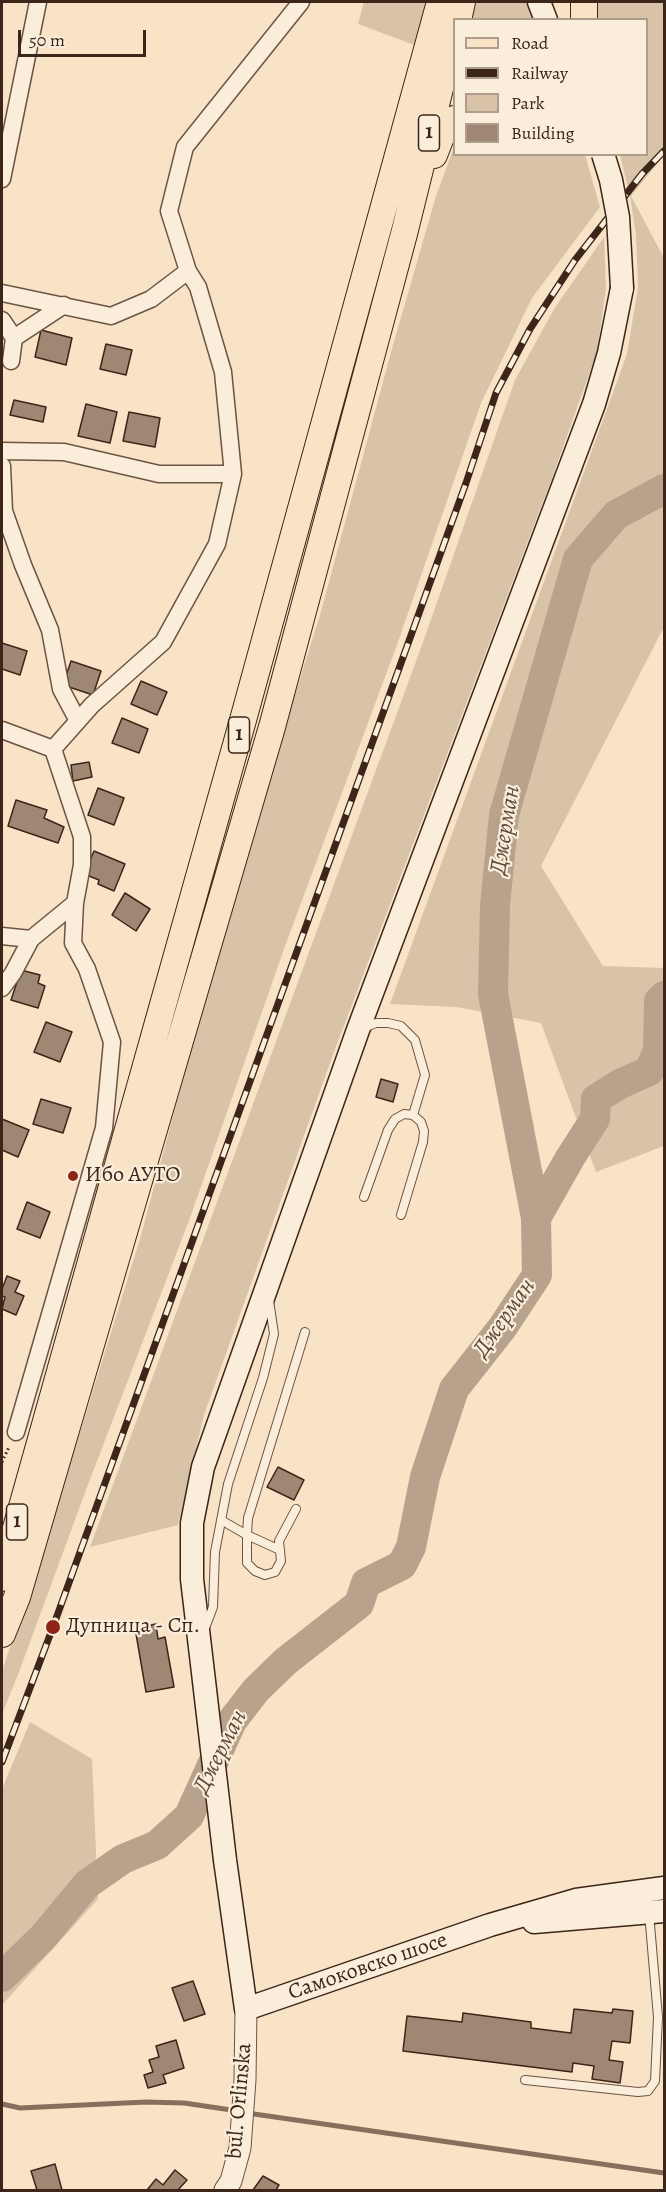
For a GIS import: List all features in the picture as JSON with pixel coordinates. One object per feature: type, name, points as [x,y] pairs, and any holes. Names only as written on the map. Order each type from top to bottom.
[{"type":"main road","name":"1","points":[[2,1578],[243,720],[440,2]]},
{"type":"main road","points":[[458,18],[462,2]]},
{"type":"main road","points":[[539,2],[545,18]]},
{"type":"main road","points":[[584,2],[584,18]]},
{"type":"main road","name":"1","points":[[2,1634],[20,1585],[272,727],[404,234],[453,36]]},
{"type":"main road","points":[[404,234],[441,137],[453,120]]},
{"type":"main road","points":[[246,2009],[199,1652],[192,1579],[192,1523],[196,1501],[203,1467],[358,1030],[594,404],[609,353],[622,288],[618,217],[604,156]]},
{"type":"main road","name":"Самоковско шосе","points":[[246,2009],[490,1925],[576,1900],[664,1888]]},
{"type":"main road","name":"Самоковско шосе","points":[[490,1925],[657,1911]]},
{"type":"street","points":[[2,179],[38,2]]},
{"type":"street","points":[[53,749],[93,705],[163,642],[217,544],[233,474],[223,372],[198,287],[188,271],[169,211],[185,147],[301,2]]},
{"type":"street","points":[[2,293],[111,316],[151,299],[188,271]]},
{"type":"street","points":[[14,338],[64,305]]},
{"type":"street","points":[[2,320],[14,338],[11,361]]},
{"type":"street","points":[[2,451],[64,452],[159,474],[233,474]]},
{"type":"street","points":[[2,466],[4,511],[50,630],[61,689],[78,721]]},
{"type":"street","points":[[2,730],[53,749]]},
{"type":"street","points":[[16,1432],[88,1184],[105,1117],[112,1042],[87,969],[73,943],[75,903],[82,865],[82,837],[53,749]]},
{"type":"street","points":[[2,988],[13,973],[31,939],[75,903]]},
{"type":"street","points":[[2,936],[31,939]]},
{"type":"street","name":"bul. Orlinska","points":[[225,2190],[231,2181],[240,2148],[245,2080],[246,2009]]},
{"type":"lane","points":[[358,1030],[376,1023],[388,1023],[401,1026],[415,1040],[425,1075],[412,1115]]},
{"type":"lane","points":[[364,1197],[388,1130],[395,1119],[404,1114],[412,1115],[421,1122],[424,1131],[420,1154],[401,1215]]},
{"type":"lane","points":[[199,1652],[213,1607],[215,1552],[228,1485],[263,1378],[274,1334],[266,1285]]},
{"type":"lane","points":[[296,1509],[279,1541],[281,1561],[275,1572],[265,1575],[255,1571],[247,1563],[248,1518],[305,1332]]},
{"type":"lane","points":[[221,1520],[280,1550]]},
{"type":"lane","points":[[525,2080],[638,2092],[648,2091],[655,2080],[658,2017],[657,1911]]},
{"type":"green space","points":[[364,2],[429,2],[417,46],[358,24]]},
{"type":"green space","points":[[472,2],[526,2],[533,18],[468,18]]},
{"type":"green space","points":[[597,2],[664,2],[664,155],[631,196],[664,258],[664,627],[541,866],[603,966],[664,968],[664,1146],[596,1172],[541,1023],[456,1007],[390,1004],[627,354],[638,287],[636,235],[620,156],[648,156],[648,18],[598,18]]},
{"type":"green space","points":[[453,150],[453,156],[585,156],[600,207],[532,298],[481,403],[398,642],[284,949],[190,1218],[2,1714],[2,1671],[61,1494],[140,1239],[236,882],[320,615],[436,196]]},
{"type":"green space","points":[[604,237],[606,289],[597,352],[552,478],[334,1052],[204,1415],[178,1525],[90,1547],[422,645],[515,380],[554,309]]},
{"type":"green space","points":[[30,1722],[92,1759],[98,1899],[2,2005],[2,1789]]},
{"type":"building","points":[[41,330],[72,338],[66,365],[35,357]]},
{"type":"building","points":[[106,344],[132,350],[126,375],[100,369]]},
{"type":"building","points":[[14,400],[46,407],[43,422],[10,415]]},
{"type":"building","points":[[86,404],[117,412],[110,443],[78,436]]},
{"type":"building","points":[[129,412],[160,418],[155,447],[123,441]]},
{"type":"building","points":[[2,643],[27,651],[20,675],[2,669]]},
{"type":"building","points":[[71,661],[101,671],[93,695],[63,685]]},
{"type":"building","points":[[141,681],[167,692],[157,715],[131,704]]},
{"type":"building","points":[[122,718],[148,729],[139,753],[112,743]]},
{"type":"building","points":[[89,762],[92,777],[73,781],[71,765]]},
{"type":"building","points":[[98,788],[124,798],[114,825],[88,815]]},
{"type":"building","points":[[16,800],[47,810],[44,818],[64,827],[58,843],[8,826]]},
{"type":"building","points":[[94,851],[125,864],[114,891],[98,884],[99,880],[84,874]]},
{"type":"building","points":[[125,893],[150,909],[136,931],[112,915]]},
{"type":"building","points":[[21,970],[40,975],[38,983],[45,986],[38,1008],[11,1000]]},
{"type":"building","points":[[46,1022],[72,1032],[60,1062],[34,1052]]},
{"type":"building","points":[[381,1079],[398,1084],[393,1102],[376,1097]]},
{"type":"building","points":[[41,1099],[71,1108],[63,1133],[33,1124]]},
{"type":"building","points":[[2,1119],[29,1130],[18,1157],[2,1150]]},
{"type":"building","points":[[27,1202],[50,1212],[40,1238],[17,1229]]},
{"type":"building","points":[[7,1276],[20,1281],[15,1292],[24,1296],[16,1315],[2,1309],[5,1297],[2,1296],[2,1289]]},
{"type":"building","points":[[278,1467],[304,1480],[294,1500],[267,1487]]},
{"type":"building","points":[[156,1624],[158,1639],[165,1637],[174,1687],[146,1692],[135,1628]]},
{"type":"building","points":[[193,1981],[205,2014],[184,2021],[172,1988]]},
{"type":"building","points":[[574,2009],[612,2013],[613,2009],[633,2011],[630,2043],[612,2041],[609,2060],[623,2062],[620,2083],[592,2079],[594,2066],[573,2063],[572,2072],[403,2051],[407,2016],[462,2022],[463,2013],[531,2022],[531,2028],[571,2033]]},
{"type":"building","points":[[176,2040],[184,2068],[163,2075],[166,2083],[148,2088],[144,2075],[153,2072],[149,2060],[159,2057],[156,2046]]},
{"type":"building","points":[[55,2164],[62,2190],[37,2190],[31,2171]]},
{"type":"building","points":[[175,2170],[187,2180],[178,2190],[147,2190],[156,2179],[163,2185]]},
{"type":"building","points":[[263,2176],[279,2185],[276,2190],[253,2190]]},
{"type":"waterway","name":"Джерман","points":[[2,1977],[43,1937],[87,1884],[123,1859],[157,1845],[189,1816],[232,1721],[256,1690],[286,1661],[359,1604],[366,1583],[402,1565],[411,1547],[425,1477],[454,1389],[502,1328],[537,1275],[536,1218],[493,994],[495,905],[504,815],[578,559],[616,515],[664,489]]},
{"type":"waterway","points":[[536,1218],[595,1119],[596,1099],[620,1084],[649,1071],[658,1051],[659,1001],[664,996]]},
{"type":"waterway","points":[[2,2104],[20,2108],[146,2102],[184,2103],[238,2111]]},
{"type":"waterway","points":[[247,2113],[664,2173]]},
{"type":"railway","points":[[2,1762],[53,1627],[466,483],[496,393],[530,329],[575,260],[642,174],[664,151]]},
{"type":"place","name":"Ибо АУТО","points":[[73,1176]]},
{"type":"place","name":"Дупница - Сп.","points":[[53,1627]]}]
